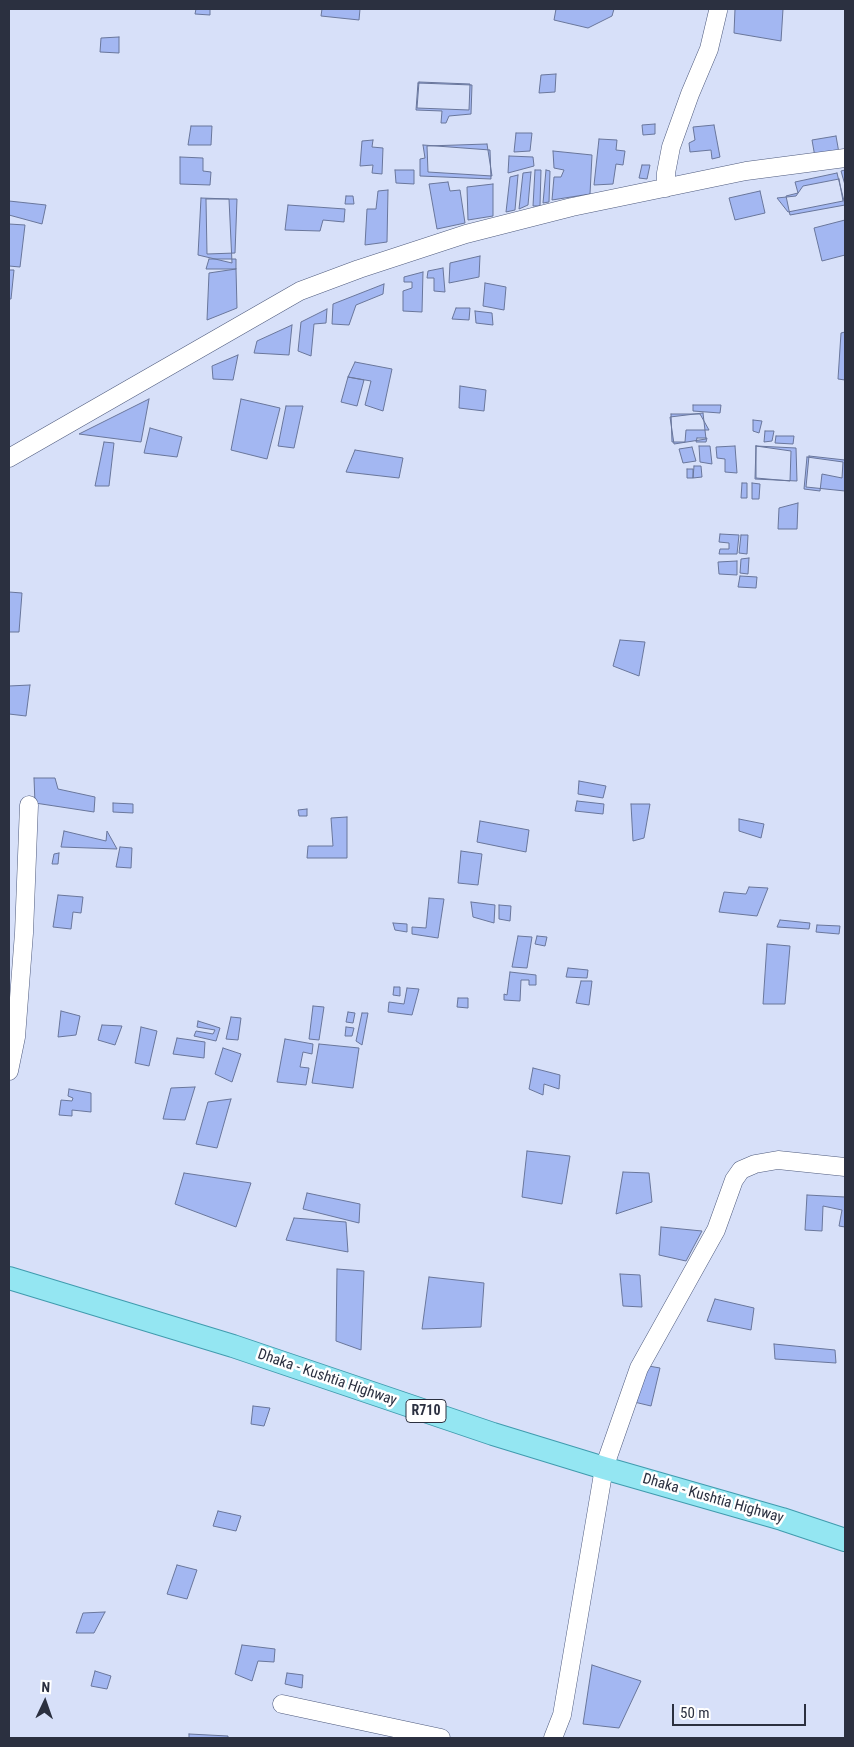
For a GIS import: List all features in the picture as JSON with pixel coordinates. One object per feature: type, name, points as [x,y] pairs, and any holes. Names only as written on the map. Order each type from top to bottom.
[{"type":"main road","name":"Dhaka - Kushtia Highway","points":[[9,1278],[233,1346],[493,1434],[782,1519],[845,1540]]},
{"type":"street","points":[[666,188],[666,172],[672,147],[690,94],[709,49],[718,11]]},
{"type":"street","points":[[9,458],[244,321],[300,291],[359,269],[466,234],[572,207],[746,171],[845,158]]},
{"type":"street","points":[[9,1071],[16,1037],[24,933],[29,805]]},
{"type":"street","points":[[553,1738],[562,1715],[604,1468],[639,1368],[716,1230],[734,1180],[741,1170],[755,1164],[778,1160],[845,1167]]},
{"type":"street","points":[[282,1704],[441,1738]]},
{"type":"building","points":[[196,9],[210,9],[210,15],[195,14]]},
{"type":"building","points":[[322,9],[360,9],[359,20],[321,16]]},
{"type":"building","points":[[556,9],[614,9],[612,16],[588,28],[554,20]]},
{"type":"building","points":[[735,9],[783,9],[781,41],[734,33]]},
{"type":"building","points":[[119,37],[119,53],[100,52],[101,38]]},
{"type":"building","points":[[556,74],[555,92],[539,93],[541,75]]},
{"type":"building","points":[[419,82],[470,84],[469,110],[417,108]]},
{"type":"building","points":[[418,83],[472,85],[471,114],[449,116],[446,123],[441,123],[442,111],[416,110]]},
{"type":"building","points":[[655,124],[655,134],[643,135],[642,125]]},
{"type":"building","points":[[714,125],[720,157],[712,159],[711,150],[690,152],[689,143],[695,140],[693,127]]},
{"type":"building","points":[[191,126],[212,126],[211,145],[188,145]]},
{"type":"building","points":[[516,133],[532,133],[530,151],[514,152]]},
{"type":"building","points":[[836,136],[839,153],[815,157],[812,140]]},
{"type":"building","points":[[599,139],[617,140],[616,150],[625,151],[623,165],[616,164],[613,184],[594,185]]},
{"type":"building","points":[[373,140],[372,147],[383,148],[382,174],[372,173],[373,165],[360,166],[362,141]]},
{"type":"building","points":[[487,144],[492,176],[428,172],[427,146]]},
{"type":"building","points":[[423,145],[490,150],[491,179],[420,176],[420,159],[425,158]]},
{"type":"building","points":[[553,151],[592,155],[590,194],[552,200],[554,177],[561,177],[564,170],[554,168]]},
{"type":"building","points":[[509,156],[533,157],[534,166],[508,173]]},
{"type":"building","points":[[180,157],[203,158],[203,171],[211,172],[210,185],[180,184]]},
{"type":"building","points":[[642,165],[650,165],[647,179],[639,178]]},
{"type":"building","points":[[395,170],[414,170],[414,184],[396,183]]},
{"type":"building","points":[[535,170],[541,170],[540,206],[533,206]]},
{"type":"building","points":[[546,170],[550,171],[549,202],[543,203]]},
{"type":"building","points":[[845,170],[845,185],[841,171]]},
{"type":"building","points":[[531,172],[528,205],[519,209],[523,173]]},
{"type":"building","points":[[837,173],[845,205],[790,215],[786,196],[798,193],[795,182]]},
{"type":"building","points":[[518,175],[515,210],[506,212],[510,177]]},
{"type":"building","points":[[839,179],[843,201],[788,212],[777,198],[796,196],[803,186]]},
{"type":"building","points":[[448,182],[450,191],[460,190],[465,223],[437,229],[429,184]]},
{"type":"building","points":[[493,184],[493,216],[468,220],[467,187]]},
{"type":"building","points":[[388,190],[387,242],[365,245],[367,209],[376,209],[378,191]]},
{"type":"building","points":[[760,191],[765,213],[735,220],[729,198]]},
{"type":"building","points":[[346,196],[353,196],[354,204],[345,204]]},
{"type":"building","points":[[201,198],[229,199],[232,263],[198,255]]},
{"type":"building","points":[[206,199],[237,199],[235,253],[207,254]]},
{"type":"building","points":[[9,201],[46,205],[42,224],[9,215]]},
{"type":"building","points":[[288,205],[345,209],[344,222],[323,220],[320,231],[285,230]]},
{"type":"building","points":[[845,220],[845,255],[822,261],[814,228]]},
{"type":"building","points":[[9,224],[25,225],[20,267],[9,266]]},
{"type":"building","points":[[480,256],[479,277],[449,283],[450,263]]},
{"type":"building","points":[[209,259],[236,259],[236,269],[206,269]]},
{"type":"building","points":[[443,268],[445,292],[434,291],[434,278],[427,278],[428,271]]},
{"type":"building","points":[[236,269],[237,308],[207,320],[209,273]]},
{"type":"building","points":[[9,270],[14,270],[11,299],[9,299]]},
{"type":"building","points":[[423,272],[422,312],[403,311],[403,291],[412,288],[412,282],[404,282],[404,277]]},
{"type":"building","points":[[485,283],[506,287],[504,310],[483,306]]},
{"type":"building","points":[[384,284],[383,294],[356,305],[349,325],[332,324],[333,304]]},
{"type":"building","points":[[456,308],[470,308],[469,320],[452,319]]},
{"type":"building","points":[[327,309],[326,323],[314,324],[311,356],[298,351],[301,322]]},
{"type":"building","points":[[475,311],[492,313],[493,325],[476,323]]},
{"type":"building","points":[[292,325],[289,355],[254,353],[257,341]]},
{"type":"building","points":[[845,332],[845,380],[838,379],[841,333]]},
{"type":"building","points":[[238,355],[233,380],[213,379],[212,366]]},
{"type":"building","points":[[355,362],[392,369],[383,411],[365,405],[371,381],[348,377]]},
{"type":"building","points":[[348,377],[364,380],[357,406],[341,402]]},
{"type":"building","points":[[460,386],[486,390],[484,411],[459,408]]},
{"type":"building","points":[[149,399],[141,442],[79,434]]},
{"type":"building","points":[[241,399],[280,408],[267,459],[231,450]]},
{"type":"building","points":[[693,405],[721,405],[720,413],[693,411]]},
{"type":"building","points":[[286,406],[303,406],[294,448],[278,446]]},
{"type":"building","points":[[703,413],[706,439],[674,444],[670,417]]},
{"type":"building","points":[[671,414],[700,414],[709,430],[686,430],[685,442],[672,442]]},
{"type":"building","points":[[753,420],[762,421],[759,433],[753,431]]},
{"type":"building","points":[[150,428],[182,437],[177,457],[144,453]]},
{"type":"building","points":[[765,431],[774,431],[772,441],[764,442]]},
{"type":"building","points":[[776,436],[794,436],[793,444],[775,443]]},
{"type":"building","points":[[697,438],[707,438],[706,442],[696,442]]},
{"type":"building","points":[[104,442],[114,443],[109,486],[95,486]]},
{"type":"building","points":[[699,446],[710,446],[712,464],[700,462]]},
{"type":"building","points":[[735,446],[737,473],[725,472],[725,459],[717,458],[716,447]]},
{"type":"building","points":[[756,446],[791,451],[790,481],[756,478]]},
{"type":"building","points":[[756,446],[796,448],[797,481],[755,479]]},
{"type":"building","points":[[692,447],[696,461],[683,463],[679,449]]},
{"type":"building","points":[[355,450],[403,458],[399,478],[346,472]]},
{"type":"building","points":[[809,456],[845,460],[845,491],[806,487]]},
{"type":"building","points":[[807,457],[843,462],[842,478],[822,474],[820,491],[804,489]]},
{"type":"building","points":[[694,466],[701,466],[702,477],[693,478]]},
{"type":"building","points":[[687,469],[693,469],[693,478],[687,478]]},
{"type":"building","points":[[742,483],[747,483],[747,498],[741,498]]},
{"type":"building","points":[[752,483],[760,484],[759,499],[752,499]]},
{"type":"building","points":[[798,503],[797,529],[778,529],[779,508]]},
{"type":"building","points":[[720,534],[739,535],[737,554],[719,554],[720,549],[729,549],[729,543],[719,542]]},
{"type":"building","points":[[741,535],[748,535],[747,554],[739,553]]},
{"type":"building","points":[[749,558],[748,574],[740,573],[741,559]]},
{"type":"building","points":[[737,561],[737,575],[719,574],[718,562]]},
{"type":"building","points":[[740,576],[757,577],[756,588],[738,587]]},
{"type":"building","points":[[9,592],[22,593],[19,632],[9,632]]},
{"type":"building","points":[[620,640],[645,642],[639,676],[613,666]]},
{"type":"building","points":[[30,685],[26,716],[9,714],[9,686]]},
{"type":"building","points":[[34,778],[55,778],[58,789],[95,797],[94,812],[35,803]]},
{"type":"building","points":[[579,781],[606,786],[603,798],[578,794]]},
{"type":"building","points":[[577,801],[604,804],[603,814],[575,811]]},
{"type":"building","points":[[113,803],[133,804],[133,813],[113,812]]},
{"type":"building","points":[[631,804],[650,804],[644,838],[633,841]]},
{"type":"building","points":[[307,809],[307,816],[299,816],[298,810]]},
{"type":"building","points":[[347,817],[347,858],[307,858],[308,846],[333,846],[331,818]]},
{"type":"building","points":[[739,819],[764,824],[761,838],[739,831]]},
{"type":"building","points":[[480,821],[529,830],[526,852],[477,842]]},
{"type":"building","points":[[64,831],[106,841],[107,831],[117,849],[61,847]]},
{"type":"building","points":[[120,847],[132,848],[131,868],[116,867]]},
{"type":"building","points":[[461,851],[482,854],[478,885],[458,883]]},
{"type":"building","points":[[59,853],[58,864],[52,864],[54,854]]},
{"type":"building","points":[[749,887],[768,888],[757,916],[719,912],[724,892],[746,894]]},
{"type":"building","points":[[58,895],[83,897],[81,913],[73,912],[71,929],[53,927]]},
{"type":"building","points":[[429,898],[444,899],[438,938],[412,934],[412,927],[426,928]]},
{"type":"building","points":[[471,902],[495,905],[494,923],[473,917]]},
{"type":"building","points":[[499,905],[511,906],[510,921],[499,919]]},
{"type":"building","points":[[780,920],[810,923],[809,929],[777,927]]},
{"type":"building","points":[[393,923],[407,924],[407,932],[395,930]]},
{"type":"building","points":[[817,925],[840,926],[839,934],[816,932]]},
{"type":"building","points":[[518,936],[532,937],[527,968],[512,967]]},
{"type":"building","points":[[537,936],[547,937],[545,946],[535,944]]},
{"type":"building","points":[[767,944],[790,946],[785,1004],[763,1004]]},
{"type":"building","points":[[568,968],[588,970],[587,978],[566,977]]},
{"type":"building","points":[[510,972],[536,975],[536,985],[529,985],[529,980],[521,980],[520,1001],[504,1000],[504,994],[507,995]]},
{"type":"building","points":[[581,981],[592,981],[589,1005],[576,1003]]},
{"type":"building","points":[[394,987],[400,987],[400,996],[393,995]]},
{"type":"building","points":[[407,988],[419,989],[412,1015],[388,1012],[389,1002],[404,1004]]},
{"type":"building","points":[[458,998],[468,998],[468,1008],[457,1007]]},
{"type":"building","points":[[313,1006],[324,1007],[319,1040],[309,1039]]},
{"type":"building","points":[[61,1011],[80,1016],[76,1035],[58,1037]]},
{"type":"building","points":[[348,1012],[355,1013],[353,1023],[346,1022]]},
{"type":"building","points":[[362,1013],[368,1013],[362,1045],[356,1041]]},
{"type":"building","points":[[231,1017],[241,1018],[238,1040],[226,1039]]},
{"type":"building","points":[[198,1021],[220,1028],[216,1041],[194,1036],[196,1031],[213,1034],[215,1030],[197,1027]]},
{"type":"building","points":[[102,1025],[122,1026],[115,1045],[98,1040]]},
{"type":"building","points":[[141,1027],[157,1031],[149,1066],[135,1063]]},
{"type":"building","points":[[346,1027],[354,1028],[352,1036],[345,1036]]},
{"type":"building","points":[[177,1038],[205,1042],[204,1058],[173,1054]]},
{"type":"building","points":[[285,1039],[313,1044],[312,1054],[303,1052],[300,1067],[309,1068],[306,1085],[277,1082]]},
{"type":"building","points":[[319,1044],[359,1048],[353,1088],[312,1083]]},
{"type":"building","points":[[223,1048],[241,1054],[232,1082],[215,1074]]},
{"type":"building","points":[[533,1068],[560,1075],[559,1089],[544,1084],[543,1095],[529,1089]]},
{"type":"building","points":[[195,1087],[185,1120],[163,1119],[171,1088]]},
{"type":"building","points":[[69,1089],[91,1093],[91,1112],[72,1110],[72,1116],[59,1115],[61,1100],[72,1101],[73,1098],[68,1096]]},
{"type":"building","points":[[231,1099],[217,1148],[196,1144],[208,1102]]},
{"type":"building","points":[[527,1151],[570,1156],[562,1204],[522,1197]]},
{"type":"building","points":[[623,1172],[649,1173],[652,1202],[616,1214]]},
{"type":"building","points":[[184,1173],[251,1183],[236,1227],[175,1204]]},
{"type":"building","points":[[307,1193],[360,1204],[359,1223],[303,1209]]},
{"type":"building","points":[[807,1195],[845,1197],[845,1227],[839,1226],[842,1210],[823,1206],[822,1231],[805,1230]]},
{"type":"building","points":[[294,1218],[346,1222],[348,1252],[286,1240]]},
{"type":"building","points":[[661,1227],[702,1231],[686,1261],[659,1255]]},
{"type":"building","points":[[337,1269],[364,1271],[361,1350],[336,1341]]},
{"type":"building","points":[[620,1274],[640,1275],[642,1307],[623,1306]]},
{"type":"building","points":[[429,1277],[484,1283],[481,1327],[422,1329]]},
{"type":"building","points":[[715,1299],[754,1308],[751,1330],[707,1321]]},
{"type":"building","points":[[774,1344],[835,1350],[836,1363],[775,1359]]},
{"type":"building","points":[[643,1365],[660,1368],[651,1406],[630,1401]]},
{"type":"building","points":[[253,1406],[270,1408],[264,1426],[251,1424]]},
{"type":"building","points":[[218,1511],[241,1516],[236,1531],[213,1526]]},
{"type":"building","points":[[177,1565],[197,1570],[187,1599],[167,1594]]},
{"type":"building","points":[[105,1612],[94,1633],[76,1633],[83,1613]]},
{"type":"building","points":[[242,1645],[275,1649],[274,1662],[258,1661],[252,1681],[235,1674]]},
{"type":"building","points":[[592,1665],[641,1681],[619,1728],[583,1724]]},
{"type":"building","points":[[95,1671],[111,1676],[107,1689],[91,1686]]},
{"type":"building","points":[[287,1673],[303,1675],[302,1688],[285,1684]]},
{"type":"building","points":[[189,1734],[228,1736],[228,1738],[189,1738]]}]
